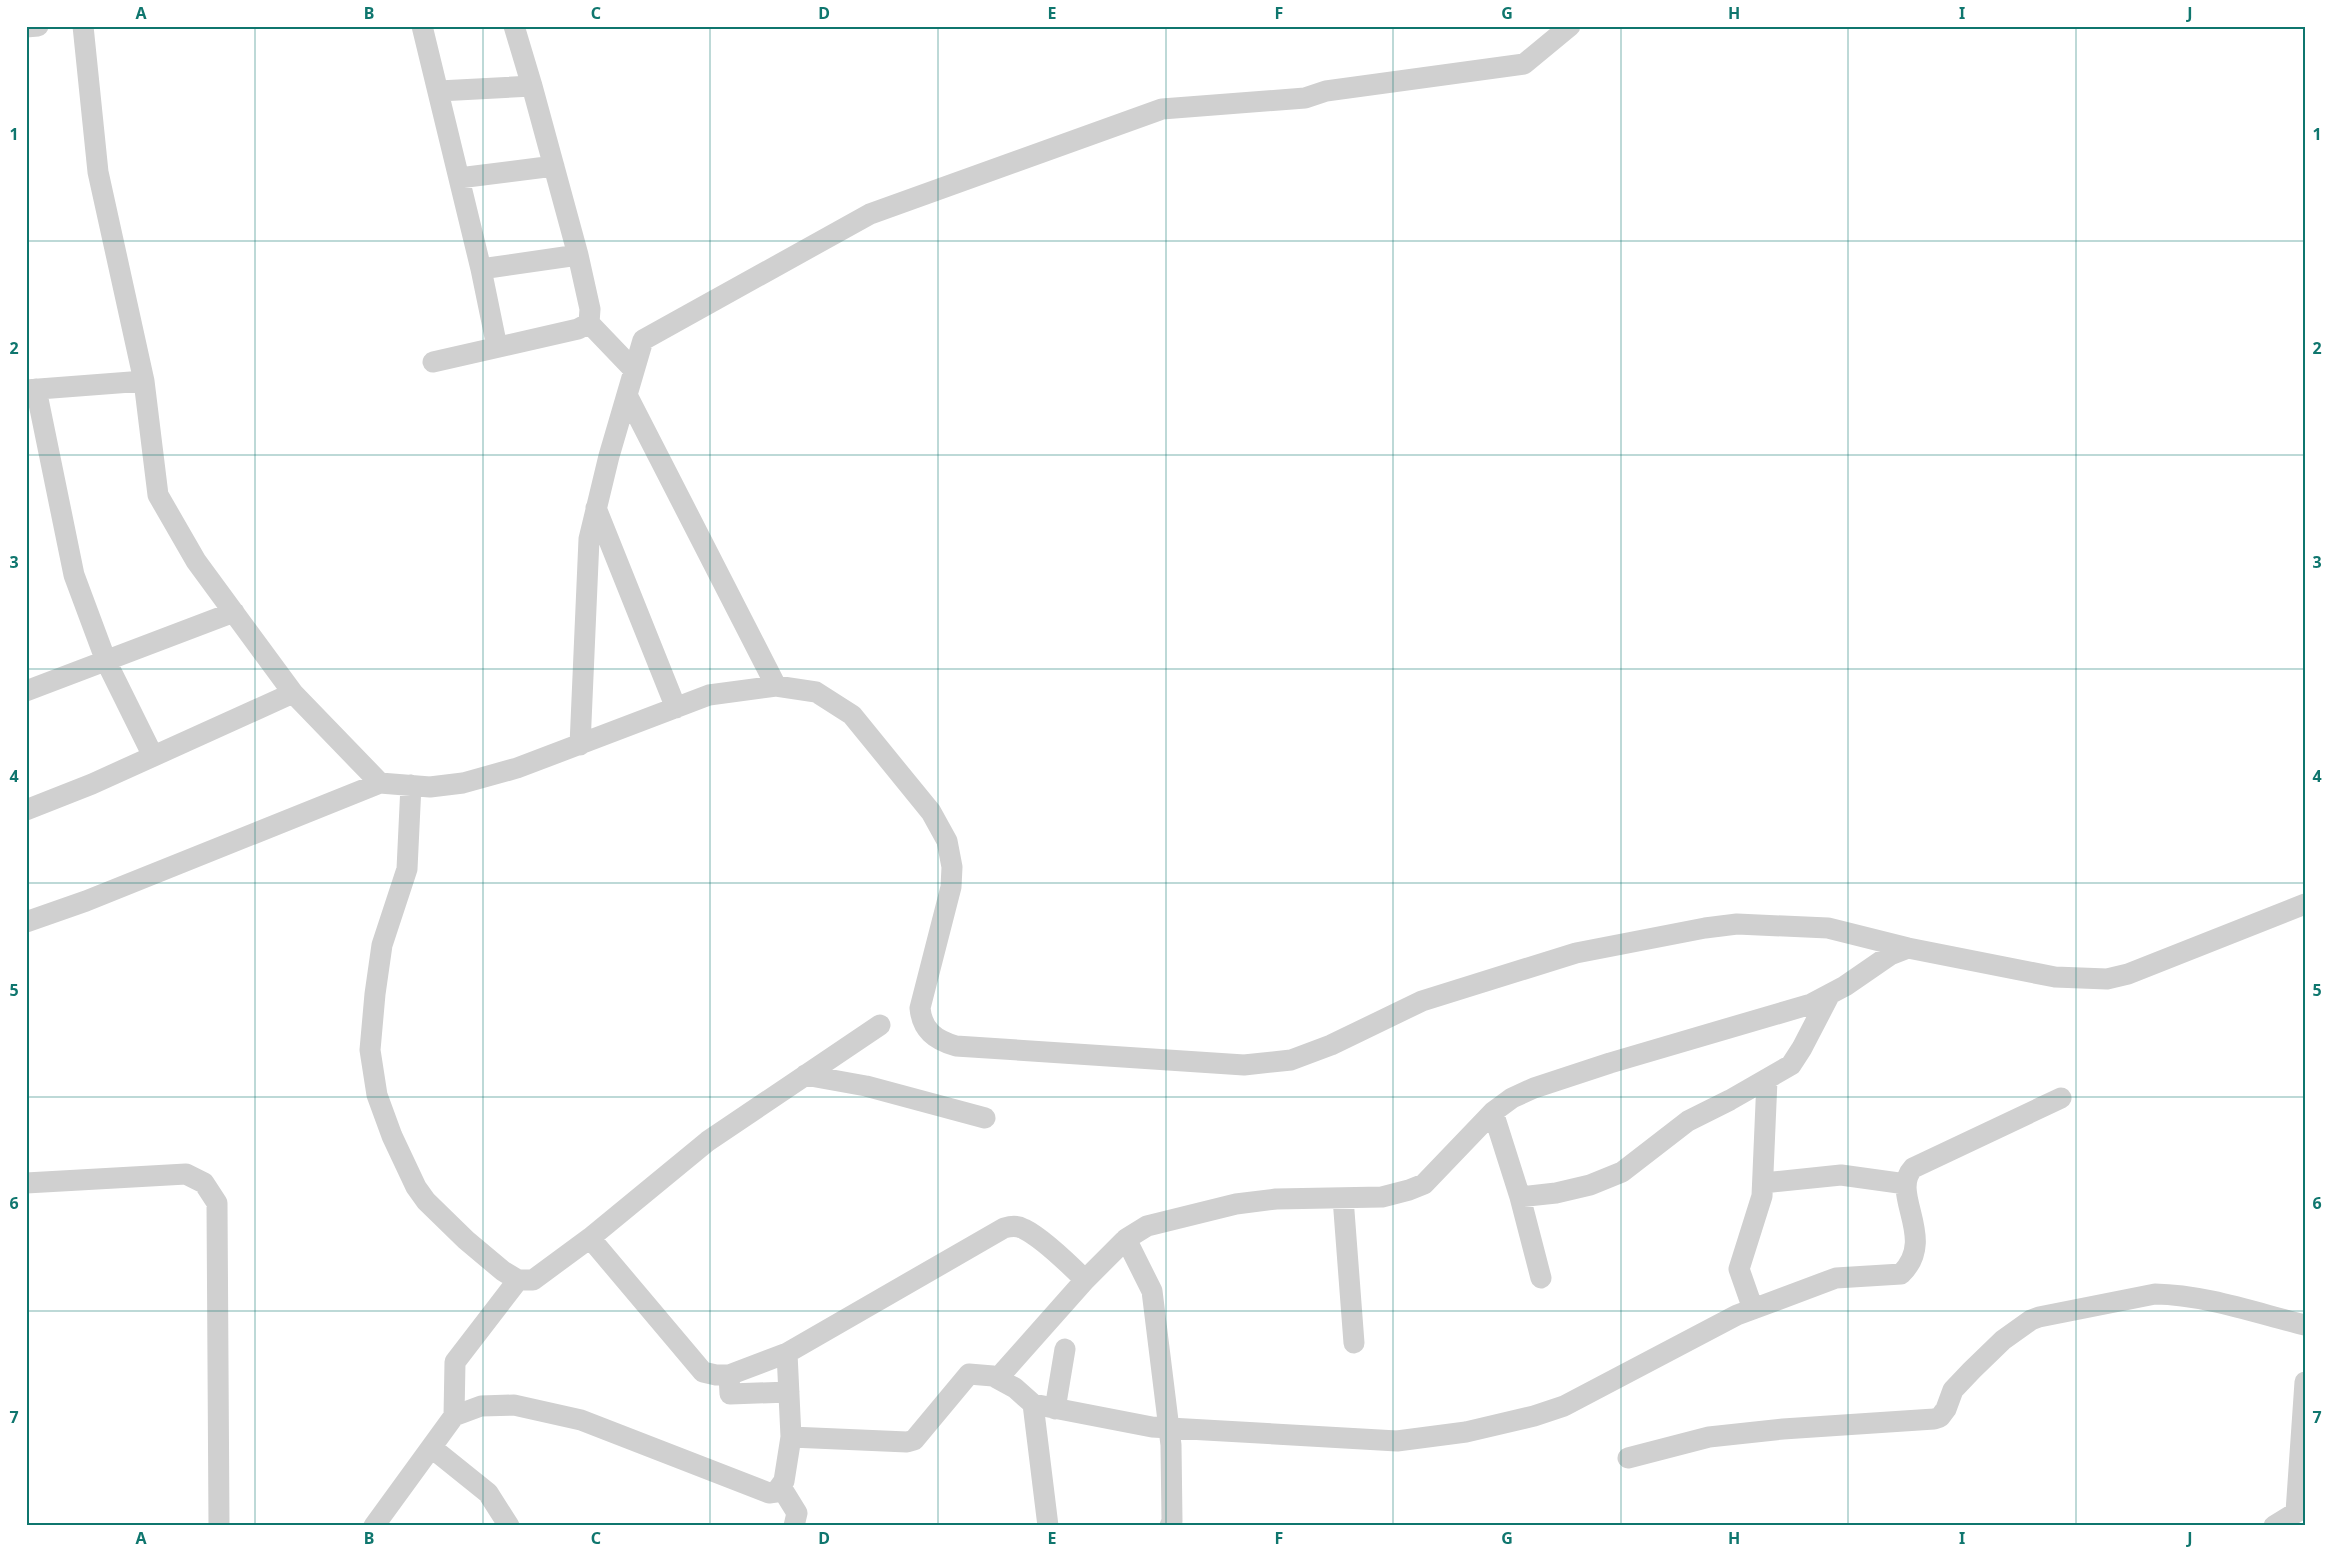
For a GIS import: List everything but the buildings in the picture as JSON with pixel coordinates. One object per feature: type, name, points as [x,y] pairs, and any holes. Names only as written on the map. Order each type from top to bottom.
[{"type":"street","points":[[26,27],[38,26]]},
{"type":"street","points":[[83,26],[98,172],[144,380],[158,495],[196,560],[293,693],[380,783]]},
{"type":"street","points":[[422,26],[439,91],[498,347]]},
{"type":"street","points":[[514,26],[578,255],[590,309],[589,323],[634,370]]},
{"type":"street","points":[[580,745],[589,539],[643,340],[870,214],[1162,109],[1305,98],[1326,91],[1524,64],[1570,26]]},
{"type":"street","points":[[439,91],[532,86]]},
{"type":"street","points":[[459,178],[554,166]]},
{"type":"street","points":[[481,269],[578,255]]},
{"type":"street","points":[[433,362],[578,329],[589,323]]},
{"type":"street","points":[[144,380],[31,390],[74,576],[106,661],[153,756]]},
{"type":"street","points":[[627,394],[776,686]]},
{"type":"street","points":[[596,508],[676,708]]},
{"type":"street","points":[[28,685],[106,661],[234,612]]},
{"type":"street","points":[[26,922],[86,902],[380,783],[430,787],[463,784],[517,768],[709,695],[776,686],[816,692],[852,715],[931,812],[947,841],[952,867],[951,887],[920,1008],[921,1020],[933,1037],[956,1046],[1244,1066],[1267,1064],[1291,1060],[1331,1045],[1422,1001],[1576,953],[1705,928],[1737,924],[1828,928],[1908,948],[2055,977],[2107,979],[2128,974],[2305,904]]},
{"type":"street","points":[[26,810],[92,784],[293,693]]},
{"type":"street","points":[[411,785],[407,870],[382,945],[375,994],[370,1050],[376,1094],[392,1136],[416,1187],[426,1201],[466,1240],[503,1271],[518,1280],[533,1280],[590,1238],[708,1141],[880,1025]]},
{"type":"street","points":[[998,1378],[1085,1280],[1126,1239],[1148,1226],[1236,1204],[1276,1199],[1343,1198],[1395,1194],[1424,1184],[1493,1112],[1512,1098],[1534,1088],[1610,1063],[1811,1004],[1830,994],[1890,955],[1908,948]]},
{"type":"street","points":[[1520,1197],[1556,1193],[1590,1185],[1622,1172],[1688,1121],[1767,1080],[1791,1065],[1830,994]]},
{"type":"street","points":[[805,1075],[866,1086],[985,1118]]},
{"type":"street","points":[[1752,1309],[1739,1268],[1762,1196],[1767,1080]]},
{"type":"street","points":[[791,1437],[907,1442],[914,1440],[969,1374],[998,1378],[1016,1388],[1032,1404],[1152,1427],[1397,1441],[1466,1432],[1534,1416],[1564,1406],[1737,1315],[1752,1309],[1836,1278],[1901,1274],[1912,1261],[1917,1242],[1906,1184],[1909,1173],[1914,1168],[2061,1098]]},
{"type":"street","points":[[1493,1112],[1520,1197],[1541,1278]]},
{"type":"street","points":[[26,1183],[186,1174],[204,1183],[217,1203],[219,1526]]},
{"type":"street","points":[[1763,1183],[1841,1175],[1906,1184]]},
{"type":"street","points":[[1343,1198],[1354,1343]]},
{"type":"street","points":[[590,1238],[703,1372],[716,1376],[729,1375],[787,1353],[1004,1228],[1014,1226],[1024,1229],[1069,1264],[1085,1280]]},
{"type":"street","points":[[1126,1239],[1152,1291],[1171,1446],[1172,1521],[1170,1526]]},
{"type":"street","points":[[374,1526],[454,1416],[455,1362],[518,1280]]},
{"type":"street","points":[[1628,1458],[1709,1437],[1783,1429],[1934,1420],[1940,1417],[1946,1409],[1953,1390],[1972,1370],[2003,1340],[2039,1317],[2155,1294],[2175,1294],[2197,1298],[2305,1325]]},
{"type":"street","points":[[1055,1409],[1065,1349]]},
{"type":"street","points":[[454,1416],[481,1406],[514,1404],[581,1420],[762,1491],[776,1492],[784,1481],[791,1437],[787,1353]]},
{"type":"street","points":[[729,1375],[730,1394],[789,1392]]},
{"type":"street","points":[[2274,1526],[2301,1510],[2305,1382]]},
{"type":"street","points":[[1032,1404],[1044,1525]]},
{"type":"street","points":[[432,1448],[488,1492],[508,1526]]},
{"type":"street","points":[[781,1487],[797,1513],[794,1526]]}]
